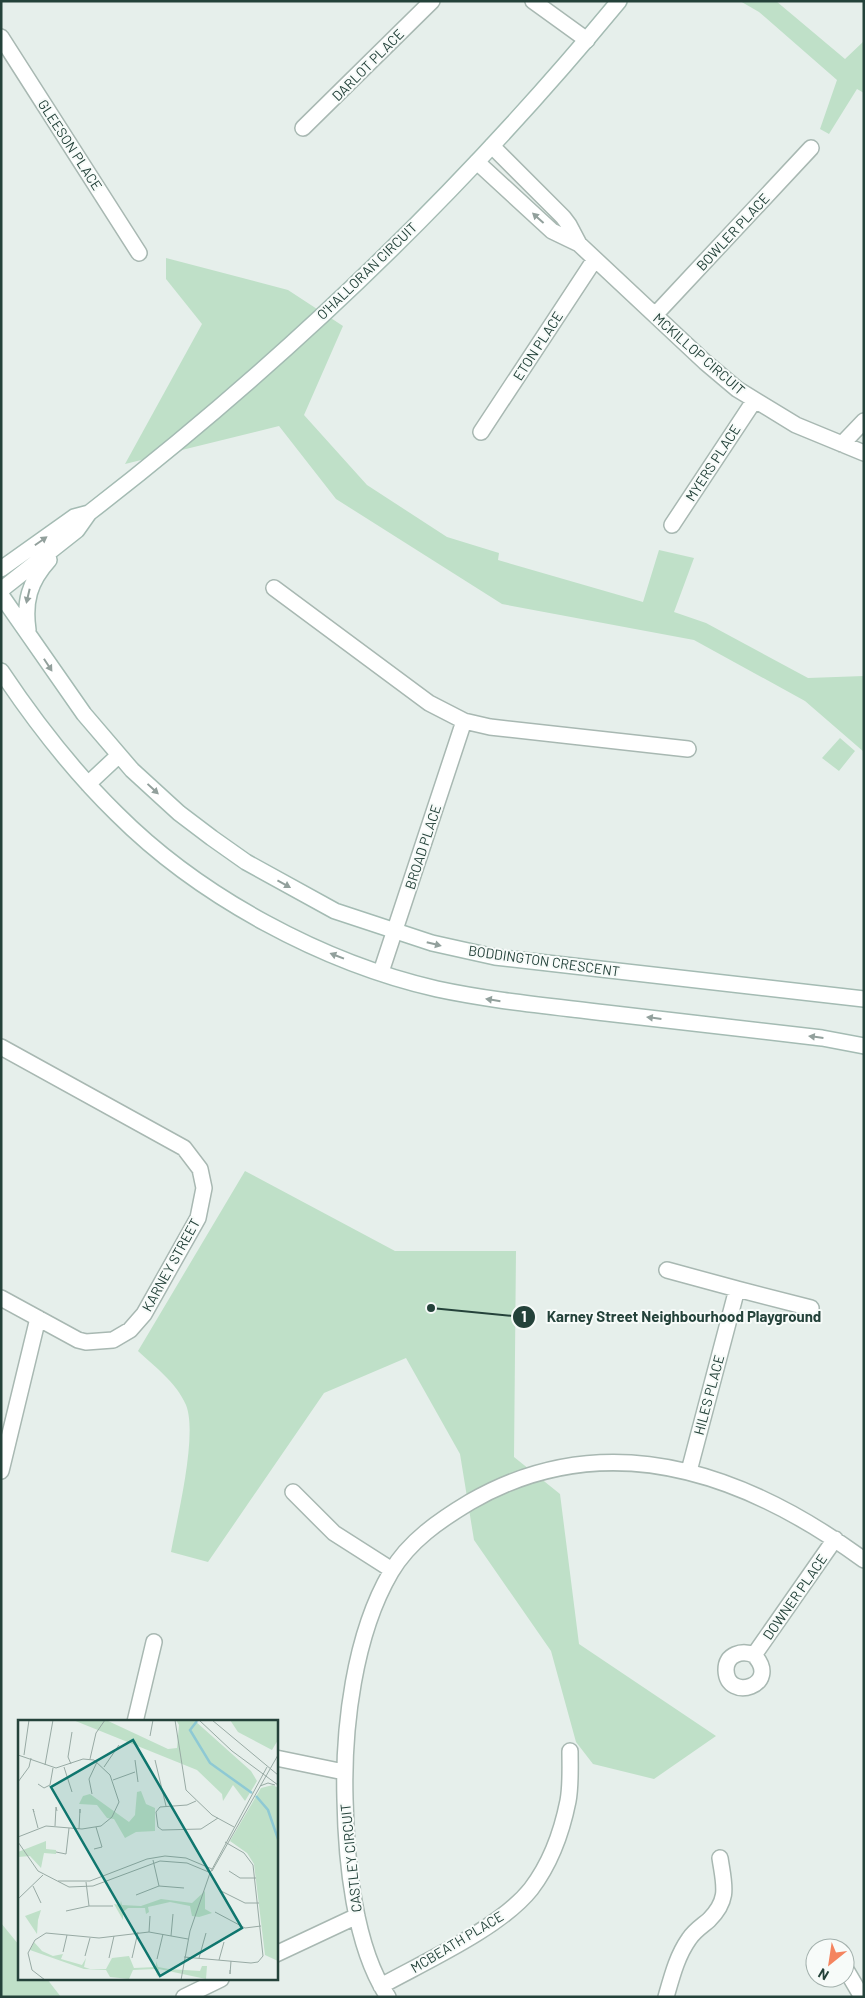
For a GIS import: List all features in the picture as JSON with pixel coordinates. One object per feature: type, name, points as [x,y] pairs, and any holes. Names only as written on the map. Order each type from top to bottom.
[{"type":"street","name":"DARLOT PLACE","points":[[303,128],[432,1]]},
{"type":"street","points":[[533,1],[587,40]]},
{"type":"street","name":"O'HALLORAN CIRCUIT","points":[[1,590],[77,530],[89,513],[256,375],[325,313],[477,162],[587,40],[619,1]]},
{"type":"street","name":"GLEESON PLACE","points":[[1,37],[139,253]]},
{"type":"street","name":"MCKILLOP CIRCUIT","points":[[492,146],[563,217],[570,225],[579,244]]},
{"type":"street","name":"BOWLER PLACE","points":[[655,315],[811,148]]},
{"type":"street","name":"MCKILLOP CIRCUIT","points":[[477,162],[552,231],[579,244],[705,362],[754,401],[796,425],[864,453]]},
{"type":"street","name":"ETON PLACE","points":[[481,432],[595,259]]},
{"type":"street","name":"MYERS PLACE","points":[[672,526],[754,401]]},
{"type":"street","points":[[842,444],[864,421]]},
{"type":"street","name":"O'HALLORAN CIRCUIT","points":[[1,569],[74,517],[89,513]]},
{"type":"street","points":[[28,633],[26,599],[31,584],[40,570],[77,530]]},
{"type":"street","points":[[274,588],[429,703],[464,721],[490,727],[688,749]]},
{"type":"street","name":"BODDINGTON CRESCENT","points":[[1,596],[84,714],[118,755],[179,813],[246,862],[335,911],[394,932],[494,957],[864,999]]},
{"type":"street","points":[[1,671],[35,721],[88,784],[152,845],[224,897],[288,934],[381,972],[435,988],[493,1000],[822,1038],[864,1046]]},
{"type":"street","name":"BROAD PLACE","points":[[381,972],[464,721]]},
{"type":"street","points":[[88,784],[118,755]]},
{"type":"street","name":"KARNEY STREET","points":[[1,1047],[184,1148],[200,1169],[204,1188],[198,1218],[144,1314],[130,1330],[113,1340],[86,1342],[1,1298]]},
{"type":"street","points":[[667,1270],[811,1308]]},
{"type":"street","name":"HILES PLACE","points":[[689,1471],[737,1289]]},
{"type":"street","points":[[1,1471],[38,1318]]},
{"type":"street","name":"CASTLEY CIRCUIT","points":[[385,1992],[364,1944],[357,1916],[345,1827],[344,1772],[353,1692],[365,1638],[378,1597],[392,1570],[419,1537],[448,1515],[487,1492],[528,1476],[569,1465],[610,1461],[650,1463],[689,1471],[761,1498],[836,1539],[864,1560]]},
{"type":"street","points":[[293,1492],[334,1533],[392,1570]]},
{"type":"street","name":"DOWNER PLACE","points":[[754,1655],[836,1539]]},
{"type":"street","points":[[135,1720],[154,1642]]},
{"type":"street","name":"MCBEATH PLACE","points":[[385,1992],[489,1926],[511,1910],[530,1890],[551,1854],[568,1800],[570,1751]]},
{"type":"street","points":[[278,1758],[344,1772]]},
{"type":"street","points":[[666,1997],[680,1954],[690,1937],[717,1912],[724,1899],[725,1890],[720,1858]]},
{"type":"street","points":[[278,1953],[357,1916]]},
{"type":"street","points":[[184,1997],[219,1980]]},
{"type":"street","points":[[855,1985],[862,1997]]},
{"type":"green space","points":[[740,1],[776,1],[845,59],[864,41],[864,93],[857,89],[829,134],[820,129],[837,80],[759,12]]},
{"type":"green space","points":[[166,258],[288,290],[343,326],[304,415],[367,485],[447,537],[499,553],[498,560],[643,602],[659,550],[694,558],[674,612],[706,623],[808,678],[864,676],[864,752],[805,701],[694,640],[502,604],[336,499],[279,426],[125,464],[202,324],[166,279]]},
{"type":"green space","points":[[840,738],[855,751],[839,771],[822,758]]},
{"type":"green space","points":[[245,1171],[395,1251],[516,1251],[514,1457],[560,1494],[579,1644],[716,1736],[654,1779],[593,1764],[576,1742],[551,1651],[474,1540],[460,1454],[406,1358],[324,1393],[208,1562],[171,1552],[188,1456],[189,1419],[186,1405],[177,1389],[165,1375],[138,1351]]},
{"type":"green space","points":[[1,1923],[18,1944],[18,1980],[48,1980],[61,1997],[1,1997]]},
{"type":"place","name":"Karney Street Neighbourhood Playground","points":[[431,1308]]}]
